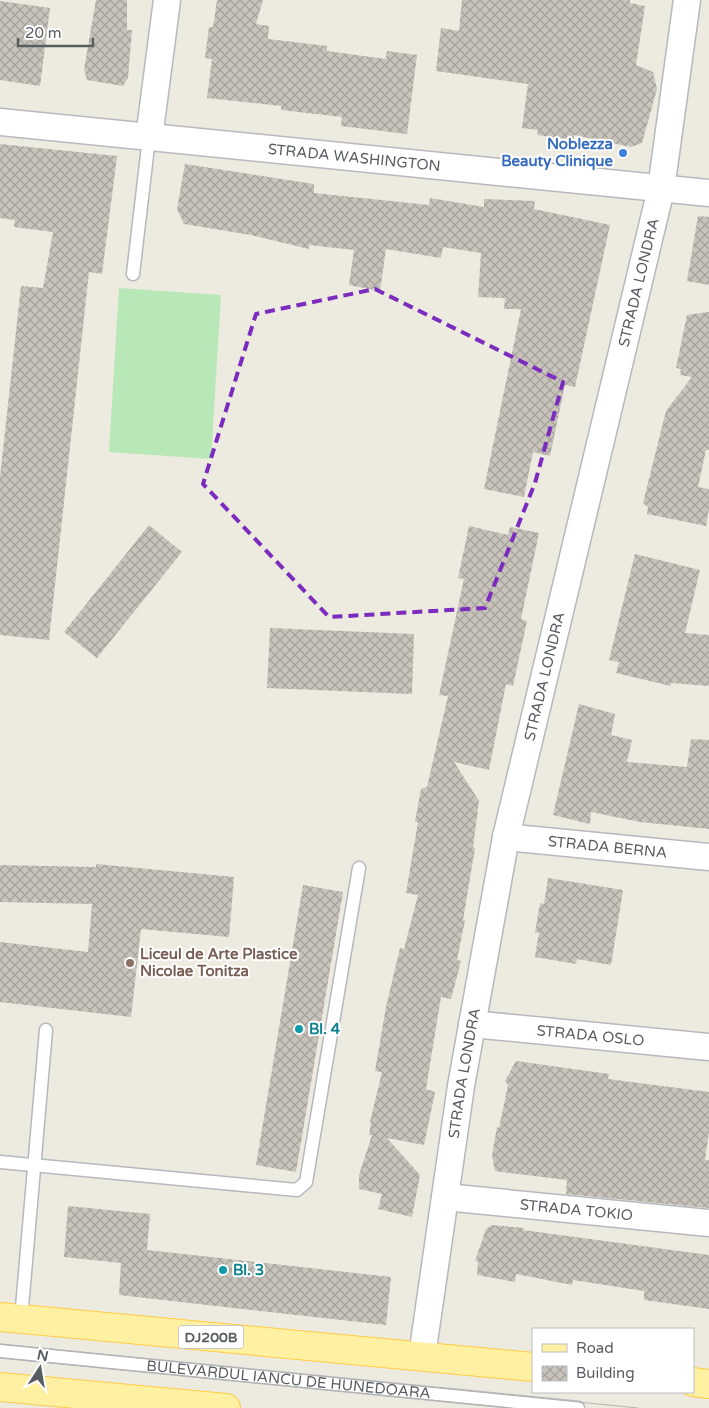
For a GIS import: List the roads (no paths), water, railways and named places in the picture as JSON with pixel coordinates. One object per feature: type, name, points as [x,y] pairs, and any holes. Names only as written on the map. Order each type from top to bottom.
[{"type":"main road","name":"DJ200B","points":[[10,1318],[532,1367]]},
{"type":"main road","points":[[694,1382],[709,1384]]},
{"type":"main road","points":[[0,1387],[226,1408]]},
{"type":"street","points":[[149,138],[167,0]]},
{"type":"street","name":"STRADA LONDRA","points":[[422,1356],[472,1024],[506,837],[661,188],[687,0]]},
{"type":"street","name":"STRADA WASHINGTON","points":[[0,122],[709,193]]},
{"type":"street","name":"STRADA BERNA","points":[[506,837],[709,857]]},
{"type":"street","name":"STRADA OSLO","points":[[472,1024],[709,1047]]},
{"type":"street","name":"STRADA TOKIO","points":[[445,1197],[709,1223]]},
{"type":"lane","points":[[133,274],[149,138]]},
{"type":"lane","points":[[0,1162],[297,1190],[303,1186],[306,1182],[359,868]]},
{"type":"lane","points":[[10,1318],[34,1165],[46,1030]]},
{"type":"lane","name":"BULEVARDUL IANCU DE HUNEDOARA","points":[[0,1351],[578,1408]]},
{"type":"tram line","points":[[0,1344],[638,1408]]},
{"type":"tram line","points":[[0,1358],[511,1408]]},
{"type":"place","name":"Noblezza Beauty Clinique","points":[[623,153]]},
{"type":"place","name":"Liceul de Arte Plastice Nicolae Tonitza","points":[[130,963]]},
{"type":"place","name":"Bl. 4","points":[[299,1029]]},
{"type":"place","name":"Bl. 3","points":[[223,1270]]}]
